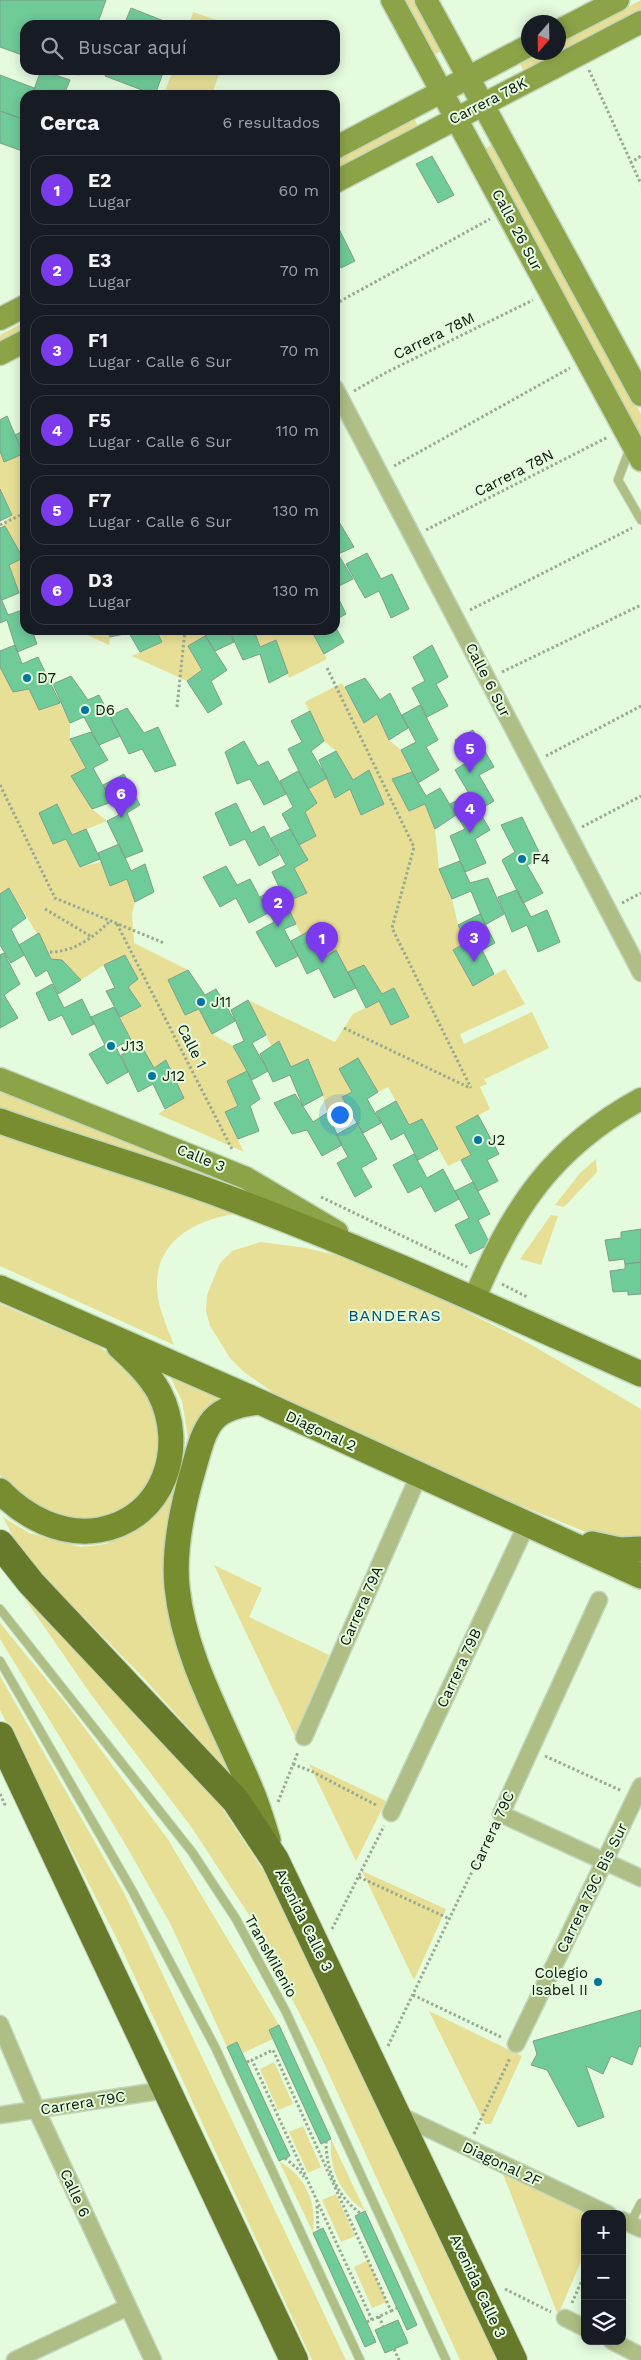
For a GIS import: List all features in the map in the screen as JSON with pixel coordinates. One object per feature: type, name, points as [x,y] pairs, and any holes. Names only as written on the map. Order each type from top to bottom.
[{"type":"highway","name":"Avenida Calle 3","points":[[0,1544],[31,1583],[236,1801],[275,1860],[513,2360]]},
{"type":"highway","points":[[0,1736],[165,2090],[294,2360]]},
{"type":"main road","name":"Calle 26 Sur","points":[[392,0],[632,444]]},
{"type":"main road","name":"Calle 26 Sur","points":[[426,0],[641,395]]},
{"type":"main road","points":[[566,27],[618,0]]},
{"type":"main road","name":"Carrera 78K","points":[[340,179],[641,22]]},
{"type":"main road","name":"Carrera 78K","points":[[340,145],[521,50]]},
{"type":"main road","points":[[0,318],[20,308]]},
{"type":"main road","points":[[0,354],[20,344]]},
{"type":"main road","name":"Calle 3","points":[[0,1079],[246,1178],[389,1263]]},
{"type":"main road","points":[[474,1300],[511,1221],[533,1188],[568,1150],[592,1130],[641,1099]]},
{"type":"main road","points":[[0,1121],[225,1196],[389,1263],[641,1374]]},
{"type":"main road","name":"Diagonal 2","points":[[0,1288],[260,1402],[641,1576]]},
{"type":"main road","points":[[0,1491],[12,1504],[31,1517],[49,1525],[78,1530],[98,1530],[114,1526],[133,1516],[150,1502],[167,1474],[171,1459],[170,1426],[162,1400],[151,1380],[136,1362],[108,1336]]},
{"type":"main road","points":[[573,1344],[641,1391]]},
{"type":"main road","points":[[260,1402],[237,1404],[228,1408],[218,1414],[207,1427],[190,1480],[179,1532],[176,1558],[181,1614],[190,1648],[252,1792],[275,1860]]},
{"type":"main road","points":[[536,1528],[601,1547],[620,1550],[641,1549]]},
{"type":"street","name":"Calle 6 Sur","points":[[340,397],[641,973]]},
{"type":"street","name":"Carrera 79A","points":[[304,1737],[419,1475]]},
{"type":"street","name":"Carrera 79B","points":[[391,1813],[536,1528]]},
{"type":"street","name":"Carrera 79C","points":[[501,1814],[599,1600]]},
{"type":"street","name":"Carrera 79C Bis Sur","points":[[516,2044],[638,1792]]},
{"type":"street","points":[[501,1814],[641,1878]]},
{"type":"street","name":"Calle 6","points":[[0,2024],[37,2111],[153,2360]]},
{"type":"street","name":"Carrera 79C","points":[[0,2115],[37,2111],[165,2090]]},
{"type":"street","name":"Diagonal 2F","points":[[397,2114],[600,2210]]},
{"type":"street","points":[[15,2360],[128,2307]]},
{"type":"street","points":[[565,2318],[581,2326]]},
{"type":"street","points":[[620,2345],[641,2356]]},
{"type":"lane","points":[[632,444],[618,480],[641,520]]},
{"type":"lane","name":"TransMilenio","points":[[0,1609],[192,1852],[236,1919],[286,2012],[446,2360]]},
{"type":"lane","points":[[0,1661],[133,1892],[215,2047],[360,2360]]},
{"type":"lane","points":[[631,2225],[641,2203]]},
{"type":"path","points":[[581,53],[641,184]]},
{"type":"path","points":[[630,163],[641,156]]},
{"type":"path","points":[[340,301],[496,216]]},
{"type":"path","name":"Carrera 78M","points":[[340,392],[387,372],[540,297]]},
{"type":"path","points":[[381,474],[576,364]]},
{"type":"path","name":"Carrera 78N","points":[[414,536],[632,444]]},
{"type":"path","points":[[0,526],[20,516]]},
{"type":"path","points":[[456,617],[632,527]]},
{"type":"path","points":[[487,679],[641,605]]},
{"type":"path","points":[[176,707],[184,635]]},
{"type":"path","points":[[327,668],[414,848],[392,928],[471,1088],[344,1028]]},
{"type":"path","points":[[532,763],[641,706]]},
{"type":"path","points":[[0,785],[54,898],[164,943]]},
{"type":"path","points":[[568,834],[641,796]]},
{"type":"path","points":[[44,909],[93,938]]},
{"type":"path","points":[[50,952],[67,949],[93,938],[110,921]]},
{"type":"path","name":"Calle 1","points":[[117,924],[246,1178]]},
{"type":"path","points":[[275,1808],[304,1737]]},
{"type":"path","points":[[530,1749],[638,1792]]},
{"type":"path","points":[[293,1764],[313,1772],[391,1813],[329,1934]]},
{"type":"path","name":"Carrera 79C","points":[[384,2054],[501,1814]]},
{"type":"path","points":[[359,1877],[450,1919]]},
{"type":"path","points":[[413,1995],[516,2044],[468,2148]]},
{"type":"path","points":[[247,2062],[277,2048]]},
{"type":"path","points":[[273,2050],[391,2311]]},
{"type":"path","points":[[252,2060],[372,2320]]},
{"type":"path","points":[[326,2141],[327,2162],[341,2194],[346,2202],[360,2213]]},
{"type":"path","points":[[285,2158],[305,2178],[318,2209],[318,2230]]},
{"type":"path","points":[[498,2286],[565,2318],[581,2282]]},
{"type":"path","points":[[367,2322],[397,2308]]},
{"type":"path","points":[[378,2316],[383,2326]]},
{"type":"path","points":[[394,2349],[399,2360]]},
{"type":"shaded area","points":[[404,0],[418,0],[444,50],[433,55]]},
{"type":"shaded area","points":[[641,0],[641,13],[566,52],[566,39]]},
{"type":"shaded area","points":[[193,12],[216,20],[191,20]]},
{"type":"shaded area","points":[[528,60],[552,60],[525,74],[520,64]]},
{"type":"shaded area","points":[[171,75],[218,75],[214,90],[165,90]]},
{"type":"shaded area","points":[[414,118],[419,128],[340,168],[340,156]]},
{"type":"shaded area","points":[[494,143],[641,414],[641,437],[485,149]]},
{"type":"shaded area","points":[[20,325],[20,336],[0,347],[0,335]]},
{"type":"shaded area","points":[[0,451],[4,462],[20,455],[20,554],[3,524],[12,514],[0,489]]},
{"type":"shaded area","points":[[20,559],[20,597],[9,565]]},
{"type":"shaded area","points":[[87,635],[109,635],[109,645]]},
{"type":"shaded area","points":[[158,635],[204,635],[189,646],[202,670],[187,681],[132,656],[162,642]]},
{"type":"shaded area","points":[[256,635],[314,635],[327,659],[289,678],[276,640],[260,647]]},
{"type":"shaded area","points":[[0,667],[13,692],[29,689],[39,710],[60,703],[70,723],[70,739],[86,768],[71,776],[92,809],[107,821],[72,835],[57,804],[39,813],[52,843],[66,839],[80,867],[101,862],[110,886],[127,879],[135,902],[132,913],[134,943],[188,970],[168,980],[185,1015],[199,1009],[212,1034],[233,1046],[247,1071],[227,1081],[238,1106],[225,1113],[244,1152],[158,1114],[184,1097],[167,1060],[154,1068],[141,1045],[131,1040],[120,1017],[141,1006],[128,987],[138,979],[126,955],[104,965],[81,980],[62,960],[51,959],[10,888],[0,894]]},
{"type":"shaded area","points":[[342,683],[364,723],[377,714],[389,740],[401,750],[412,772],[392,779],[409,811],[425,804],[435,829],[439,869],[452,899],[458,925],[467,942],[453,950],[474,986],[505,969],[525,1004],[460,1034],[464,1044],[532,1012],[549,1048],[485,1079],[482,1075],[487,1084],[480,1087],[490,1109],[457,1127],[471,1155],[448,1166],[422,1119],[409,1125],[388,1087],[378,1092],[358,1058],[339,1069],[352,1092],[342,1097],[350,1111],[332,1124],[327,1113],[323,1095],[308,1059],[291,1067],[272,1047],[248,1000],[335,1042],[353,1014],[379,1001],[391,1025],[408,1017],[394,988],[382,994],[364,965],[348,972],[336,950],[323,958],[309,931],[301,935],[286,902],[307,893],[294,868],[308,860],[299,845],[316,836],[305,812],[317,803],[308,789],[327,778],[335,798],[350,789],[361,815],[384,804],[369,770],[353,780],[336,751],[324,741],[305,702]]},
{"type":"shaded area","points":[[0,1089],[259,1196],[0,1112]]},
{"type":"shaded area","points":[[0,1129],[248,1212],[212,1219],[196,1226],[181,1235],[170,1246],[161,1260],[157,1278],[158,1298],[174,1345],[0,1266]]},
{"type":"shaded area","points":[[596,1159],[597,1172],[564,1207],[555,1205],[580,1173]]},
{"type":"shaded area","points":[[551,1215],[558,1216],[541,1265],[520,1259]]},
{"type":"shaded area","points":[[261,1242],[306,1248],[353,1259],[416,1286],[530,1344],[641,1409],[641,1540],[591,1534],[465,1483],[282,1399],[244,1372],[230,1358],[210,1326],[206,1311],[207,1295],[220,1263],[232,1251]]},
{"type":"shaded area","points":[[0,1304],[98,1346],[125,1365],[156,1403],[161,1458],[152,1478],[139,1496],[118,1512],[97,1520],[47,1516],[4,1485],[0,1474]]},
{"type":"shaded area","points":[[168,1372],[222,1397],[200,1422],[165,1557],[234,1779],[140,1674],[30,1563],[14,1539],[3,1517],[29,1533],[81,1547],[105,1544],[125,1535],[163,1505],[179,1475],[188,1438],[182,1401]]},
{"type":"shaded area","points":[[0,1563],[101,1678],[218,1802],[291,1912],[500,2360],[460,2360],[317,2048],[251,1918],[192,1828],[90,1693]]},
{"type":"shaded area","points":[[214,1565],[262,1588],[249,1617],[329,1655],[295,1736]]},
{"type":"shaded area","points":[[0,1623],[68,1706],[167,1838],[279,2025],[269,2030],[273,2039],[243,2053],[237,2042],[227,2047],[171,1925],[124,1842],[0,1639]]},
{"type":"shaded area","points":[[0,1676],[124,1893],[346,2360],[312,2360],[119,1943],[0,1710]]},
{"type":"shaded area","points":[[309,1764],[386,1801],[356,1861]]},
{"type":"shaded area","points":[[362,1871],[446,1909],[414,1980]]},
{"type":"shaded area","points":[[429,2011],[522,2056],[491,2124],[485,2124]]},
{"type":"shaded area","points":[[274,2062],[293,2104],[278,2110],[260,2069]]},
{"type":"shaded area","points":[[303,2126],[321,2167],[308,2173],[289,2132]]},
{"type":"shaded area","points":[[331,2139],[365,2211],[349,2197],[338,2180],[332,2161]]},
{"type":"shaded area","points":[[279,2161],[296,2175],[308,2191],[313,2211],[313,2233]]},
{"type":"shaded area","points":[[503,2174],[581,2212],[581,2261],[558,2315]]},
{"type":"shaded area","points":[[336,2194],[355,2236],[341,2242],[322,2200]]},
{"type":"shaded area","points":[[368,2260],[387,2302],[372,2308],[354,2267]]},
{"type":"building","points":[[0,0],[106,0],[99,20],[20,20],[20,54],[0,47]]},
{"type":"building","points":[[131,8],[161,20],[126,20]]},
{"type":"building","points":[[0,75],[34,88],[33,90],[20,90],[20,118],[0,111]]},
{"type":"building","points":[[39,75],[56,75],[70,80],[66,90],[34,90]]},
{"type":"building","points":[[162,75],[157,90],[142,90],[105,76]]},
{"type":"building","points":[[0,111],[20,118],[20,150],[0,143]]},
{"type":"building","points":[[432,156],[454,195],[438,203],[416,164]]},
{"type":"building","points":[[340,231],[355,261],[341,268],[340,266]]},
{"type":"building","points":[[7,416],[20,447],[20,455],[4,462],[0,451],[0,420]]},
{"type":"building","points":[[20,432],[20,446],[15,435]]},
{"type":"building","points":[[0,489],[12,515],[0,521]]},
{"type":"building","points":[[340,523],[354,547],[340,553]]},
{"type":"building","points":[[5,526],[20,553],[20,560],[9,565],[19,593],[2,600],[0,596],[0,528]]},
{"type":"building","points":[[367,553],[381,579],[392,574],[409,609],[391,618],[379,591],[365,598],[346,564]]},
{"type":"building","points":[[340,557],[353,579],[340,586]]},
{"type":"building","points":[[0,596],[8,615],[20,611],[20,635],[34,635],[37,644],[17,652],[7,620],[0,623]]},
{"type":"building","points":[[340,601],[346,614],[340,617]]},
{"type":"building","points":[[130,635],[158,635],[162,642],[140,652]]},
{"type":"building","points":[[205,635],[230,635],[234,642],[215,651]]},
{"type":"building","points":[[231,635],[256,635],[260,647],[276,640],[288,673],[269,683],[260,654],[243,660]]},
{"type":"building","points":[[314,635],[340,635],[344,642],[324,654]]},
{"type":"building","points":[[205,636],[227,670],[211,681],[222,704],[208,713],[187,681],[202,670],[188,646]]},
{"type":"building","name":"D7","points":[[15,645],[22,664],[38,657],[60,703],[39,710],[29,689],[13,692],[0,667],[0,651]]},
{"type":"building","points":[[432,645],[448,677],[436,684],[448,706],[427,717],[412,688],[425,681],[413,657]]},
{"type":"building","name":"D6","points":[[71,676],[88,700],[99,695],[120,736],[99,745],[84,717],[70,723],[53,684]]},
{"type":"building","points":[[365,678],[380,700],[390,693],[408,728],[389,740],[377,714],[364,723],[345,687]]},
{"type":"building","points":[[420,705],[438,740],[426,747],[439,770],[418,783],[401,750],[416,742],[402,715]]},
{"type":"building","points":[[127,708],[144,733],[158,727],[176,765],[155,772],[142,749],[129,754],[110,716]]},
{"type":"building","points":[[310,711],[324,741],[311,751],[327,778],[308,789],[288,749],[302,742],[291,721]]},
{"type":"building","points":[[473,730],[494,767],[479,775],[494,801],[479,810],[455,770],[467,762],[455,740]]},
{"type":"building","points":[[91,732],[108,760],[93,768],[112,802],[92,809],[71,776],[86,768],[70,739]]},
{"type":"building","points":[[244,741],[258,766],[268,761],[286,794],[264,805],[250,779],[237,784],[225,752]]},
{"type":"building","points":[[336,751],[353,780],[369,770],[384,804],[361,815],[350,789],[335,798],[319,760]]},
{"type":"building","points":[[298,771],[317,803],[305,812],[316,836],[299,845],[282,814],[293,807],[280,781]]},
{"type":"building","points":[[412,772],[426,796],[440,788],[456,815],[435,829],[425,804],[409,811],[392,779]]},
{"type":"building","points":[[124,774],[140,805],[127,813],[143,851],[125,858],[107,821],[119,815],[103,785]]},
{"type":"building","points":[[469,794],[490,830],[475,839],[486,863],[465,872],[450,836],[465,829],[450,804]]},
{"type":"building","points":[[236,803],[251,833],[264,826],[279,855],[259,866],[245,839],[230,846],[215,813]]},
{"type":"building","points":[[57,804],[72,835],[86,829],[100,859],[80,867],[66,839],[53,844],[39,813]]},
{"type":"building","name":"F4","points":[[522,817],[542,858],[527,865],[543,893],[523,903],[502,860],[515,852],[501,825]]},
{"type":"building","points":[[290,829],[308,860],[294,868],[307,893],[286,902],[272,872],[286,865],[271,838]]},
{"type":"building","points":[[119,844],[131,871],[145,864],[154,892],[135,902],[127,879],[110,886],[98,853]]},
{"type":"building","points":[[460,861],[470,883],[488,878],[504,914],[485,925],[471,891],[452,899],[439,869]]},
{"type":"building","points":[[226,866],[237,885],[250,879],[268,913],[249,923],[236,898],[220,907],[203,877]]},
{"type":"building","points":[[278,887],[296,924],[284,929],[298,956],[276,967],[256,932],[274,922],[260,897]]},
{"type":"building","points":[[9,888],[26,918],[11,929],[24,955],[11,963],[0,945],[0,894]]},
{"type":"building","points":[[517,890],[531,917],[547,910],[560,942],[538,952],[527,925],[512,932],[498,897]]},
{"type":"building","points":[[480,914],[495,943],[482,950],[494,974],[473,986],[453,950],[467,942],[458,925]]},
{"type":"building","points":[[309,931],[323,958],[336,950],[356,988],[334,998],[319,968],[307,974],[291,941]]},
{"type":"building","points":[[39,933],[51,959],[62,960],[81,980],[58,994],[47,970],[36,977],[19,945]]},
{"type":"building","points":[[4,953],[20,984],[4,995],[18,1018],[0,1028],[0,955]]},
{"type":"building","points":[[125,955],[138,979],[128,987],[141,1006],[120,1017],[106,991],[115,988],[104,965]]},
{"type":"building","points":[[364,965],[382,994],[394,988],[409,1017],[391,1025],[379,1001],[366,1008],[348,972]]},
{"type":"building","name":"J11","points":[[188,970],[205,995],[216,989],[235,1021],[212,1034],[199,1009],[185,1015],[168,980]]},
{"type":"building","points":[[52,984],[64,1008],[82,999],[94,1024],[72,1035],[62,1015],[49,1021],[36,993]]},
{"type":"building","points":[[248,1000],[266,1035],[252,1043],[268,1071],[252,1080],[233,1046],[244,1041],[231,1010]]},
{"type":"building","name":"J13","points":[[114,1007],[131,1040],[116,1047],[128,1072],[107,1084],[89,1054],[105,1045],[91,1017]]},
{"type":"building","points":[[279,1041],[291,1067],[308,1059],[323,1095],[303,1106],[290,1075],[273,1082],[260,1054]]},
{"type":"building","name":"J12","points":[[141,1045],[154,1068],[166,1060],[184,1098],[165,1109],[153,1084],[138,1092],[121,1055]]},
{"type":"building","points":[[358,1058],[378,1092],[367,1099],[381,1123],[363,1133],[342,1097],[352,1092],[339,1069]]},
{"type":"building","points":[[247,1071],[260,1099],[250,1106],[259,1131],[238,1139],[225,1112],[238,1106],[227,1081]]},
{"type":"building","points":[[295,1094],[313,1122],[327,1113],[342,1145],[322,1156],[307,1130],[292,1134],[274,1103]]},
{"type":"building","points":[[396,1101],[409,1125],[422,1119],[438,1149],[418,1160],[404,1133],[391,1140],[376,1112]]},
{"type":"building","name":"J2","points":[[478,1115],[499,1154],[487,1160],[498,1181],[478,1191],[461,1160],[471,1155],[456,1127]]},
{"type":"building","points":[[357,1123],[377,1159],[361,1168],[372,1187],[355,1197],[337,1163],[348,1157],[336,1135]]},
{"type":"building","points":[[414,1154],[427,1178],[443,1169],[459,1199],[435,1212],[421,1186],[408,1193],[393,1165]]},
{"type":"building","points":[[473,1182],[490,1214],[478,1220],[490,1244],[470,1254],[455,1225],[469,1218],[455,1191]]},
{"type":"building","points":[[641,1229],[641,1262],[625,1264],[624,1259],[609,1261],[605,1240],[621,1238],[621,1232]]},
{"type":"building","points":[[641,1262],[641,1294],[628,1295],[628,1291],[613,1292],[610,1271],[625,1269],[625,1264]]},
{"type":"building","points":[[641,2010],[641,2047],[639,2046],[632,2065],[611,2056],[603,2074],[586,2066],[604,2117],[578,2127],[547,2070],[531,2065],[537,2054],[533,2041]]},
{"type":"building","points":[[279,2025],[331,2139],[321,2144],[269,2030]]},
{"type":"building","points":[[237,2042],[290,2156],[279,2161],[227,2047]]},
{"type":"building","points":[[365,2211],[417,2325],[407,2330],[355,2216]]},
{"type":"building","points":[[323,2228],[376,2342],[365,2347],[313,2233]]},
{"type":"building","points":[[398,2320],[408,2343],[385,2353],[375,2330]]},
{"type":"place","name":"D7","points":[[27,678]]},
{"type":"place","name":"D6","points":[[85,710]]},
{"type":"place","name":"F7","points":[[470,773]]},
{"type":"place","name":"D3","points":[[121,818]]},
{"type":"place","name":"F5","points":[[470,833]]},
{"type":"place","name":"F4","points":[[522,859]]},
{"type":"place","name":"E3","points":[[278,927]]},
{"type":"place","name":"F1","points":[[474,962]]},
{"type":"place","name":"E2","points":[[322,963]]},
{"type":"place","name":"J11","points":[[201,1002]]},
{"type":"place","name":"J13","points":[[111,1046]]},
{"type":"place","name":"J12","points":[[152,1076]]},
{"type":"place","name":"J2","points":[[478,1140]]},
{"type":"place","name":"Colegio Isabel II","points":[[598,1982]]},
{"type":"district","name":"BANDERAS","points":[[395,1315]]}]
